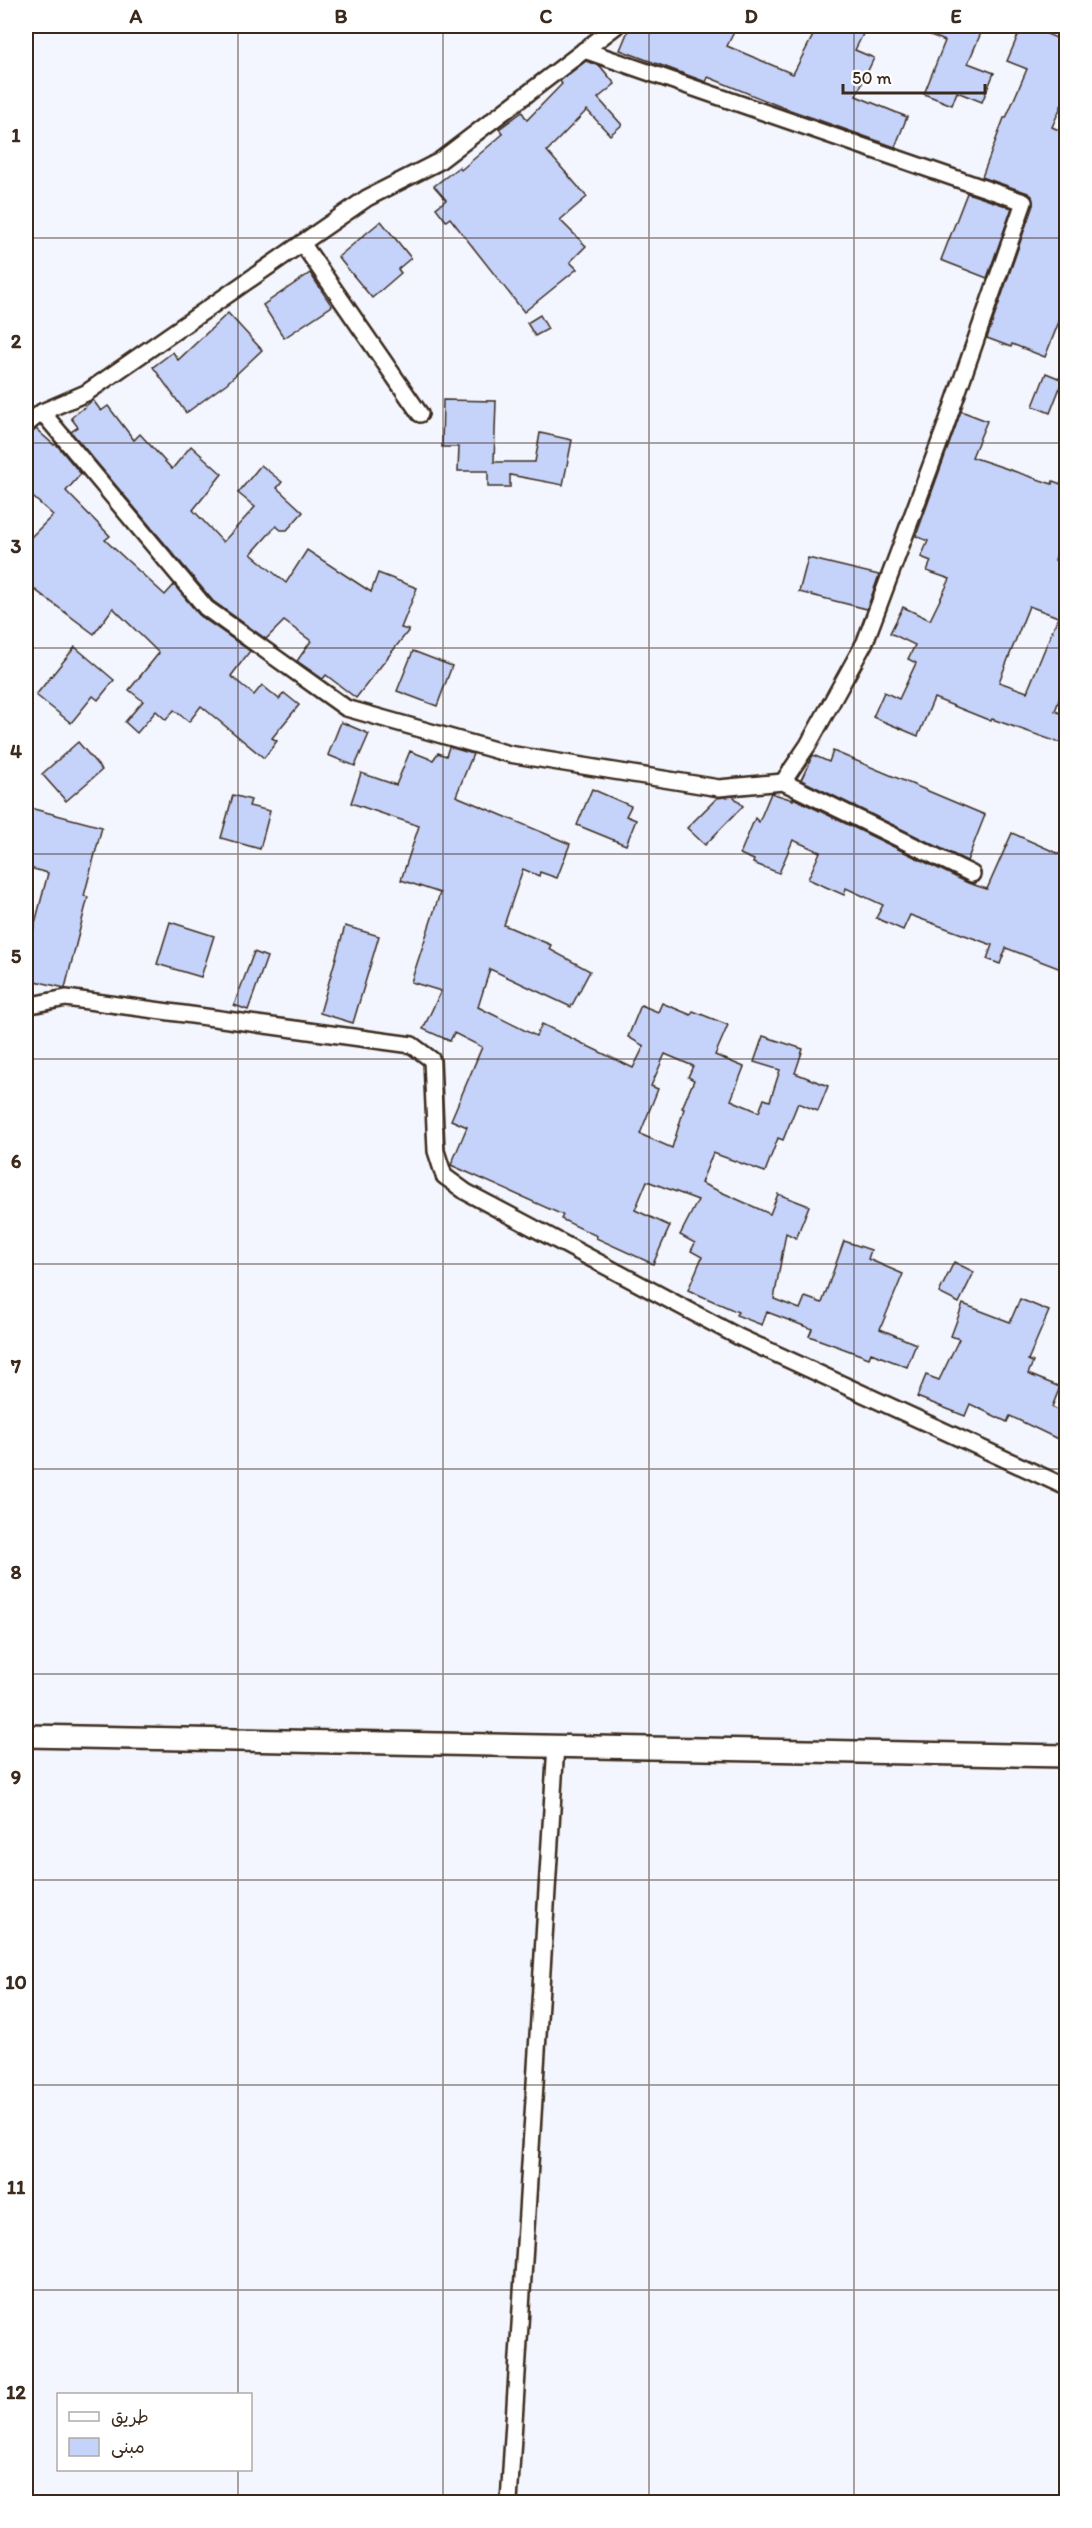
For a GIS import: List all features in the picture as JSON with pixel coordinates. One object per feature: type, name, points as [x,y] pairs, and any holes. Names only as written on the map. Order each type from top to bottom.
[{"type":"main road","points":[[26,1736],[1066,1756]]},
{"type":"street","points":[[26,425],[42,412],[86,393],[367,198],[438,162],[616,26]]},
{"type":"street","points":[[584,50],[1024,202],[945,428],[865,642],[808,745],[783,782]]},
{"type":"street","points":[[302,243],[420,414]]},
{"type":"street","points":[[42,412],[206,608],[345,708],[509,754],[719,788],[783,782],[972,874]]},
{"type":"street","points":[[26,1006],[66,998],[412,1045],[432,1060],[436,1151],[444,1176],[466,1192],[739,1337],[1066,1488]]},
{"type":"street","points":[[509,2502],[556,1745]]},
{"type":"building","points":[[630,26],[652,33],[655,26],[737,26],[727,46],[793,74],[818,26],[867,26],[855,50],[874,58],[856,96],[907,117],[895,147],[779,106],[708,77],[706,82],[620,50]]},
{"type":"building","points":[[909,26],[984,26],[968,63],[994,73],[982,102],[957,92],[952,105],[924,94],[945,41]]},
{"type":"building","points":[[1022,26],[1028,26],[1066,42],[1066,95],[1052,127],[1066,133],[1066,304],[1045,357],[1012,344],[1011,347],[987,338],[1033,205],[1032,196],[1028,193],[982,177],[1004,118],[1006,118],[1027,69],[1007,61]]},
{"type":"building","points":[[586,61],[600,66],[615,84],[598,98],[622,125],[610,135],[587,110],[547,151],[587,197],[560,220],[586,246],[570,262],[577,269],[524,312],[450,218],[446,221],[436,208],[446,200],[434,186],[459,167],[461,170],[503,134],[499,129],[522,112],[527,120],[562,84],[560,81]]},
{"type":"building","points":[[967,193],[1012,208],[987,278],[941,260]]},
{"type":"building","points":[[381,221],[411,258],[398,269],[401,273],[372,298],[338,257]]},
{"type":"building","points":[[310,273],[332,306],[284,338],[263,305]]},
{"type":"building","points":[[228,313],[262,350],[227,383],[186,413],[153,367],[173,352],[178,360]]},
{"type":"building","points":[[540,315],[548,329],[535,336],[527,323]]},
{"type":"building","points":[[1046,373],[1063,380],[1050,413],[1033,406]]},
{"type":"building","points":[[93,400],[101,411],[108,406],[134,440],[140,434],[172,469],[191,446],[222,474],[193,510],[223,542],[255,507],[238,493],[261,465],[282,482],[277,488],[303,512],[287,530],[281,530],[276,526],[251,554],[286,583],[307,550],[371,592],[378,573],[417,588],[401,628],[409,630],[356,698],[326,675],[323,679],[297,661],[311,641],[284,621],[266,639],[213,601],[71,432],[78,427],[71,418]]},
{"type":"building","points":[[443,400],[496,401],[494,462],[535,462],[540,433],[572,440],[563,485],[510,475],[510,487],[488,487],[488,471],[458,471],[459,447],[442,447]]},
{"type":"building","points":[[961,411],[987,421],[972,457],[1052,484],[1053,481],[1066,486],[1066,526],[1055,560],[1066,564],[1066,681],[1055,711],[1066,715],[1066,745],[992,719],[991,721],[934,698],[918,736],[873,717],[884,692],[899,699],[916,663],[908,659],[915,645],[890,633],[903,607],[930,620],[950,579],[927,571],[931,561],[921,557],[928,541],[916,536]],"holes":[[[1029,606],[1058,617],[1027,692],[999,682]]]},
{"type":"building","points":[[36,429],[54,445],[56,444],[81,474],[66,491],[110,536],[105,540],[165,595],[174,585],[200,616],[250,651],[231,676],[254,695],[262,685],[279,699],[284,693],[299,705],[272,738],[277,741],[264,758],[201,706],[189,722],[174,710],[166,720],[156,711],[137,733],[125,722],[143,701],[129,690],[159,653],[113,608],[94,634],[26,583],[26,542],[53,515],[26,491],[26,439]]},
{"type":"building","points":[[808,558],[879,575],[867,609],[799,592]]},
{"type":"building","points":[[75,647],[114,680],[98,700],[93,696],[71,723],[36,695]]},
{"type":"building","points":[[413,651],[452,666],[437,706],[397,691]]},
{"type":"building","points":[[341,722],[369,734],[355,766],[328,755]]},
{"type":"building","points":[[78,742],[102,770],[66,801],[42,774]]},
{"type":"building","points":[[449,747],[473,754],[456,796],[570,844],[557,878],[540,872],[539,876],[523,869],[504,925],[551,945],[549,949],[590,971],[571,1007],[490,969],[478,1007],[536,1036],[542,1024],[633,1068],[644,1046],[628,1037],[641,1005],[658,1012],[662,1003],[691,1015],[693,1011],[728,1025],[715,1055],[744,1067],[731,1100],[759,1112],[764,1099],[770,1101],[780,1070],[754,1062],[763,1036],[803,1049],[795,1073],[828,1086],[818,1111],[798,1103],[783,1140],[778,1138],[765,1172],[713,1153],[701,1183],[770,1214],[778,1194],[809,1206],[796,1238],[786,1233],[774,1299],[800,1309],[805,1297],[822,1303],[844,1241],[871,1250],[868,1259],[903,1274],[880,1329],[916,1344],[907,1367],[871,1353],[869,1358],[809,1336],[812,1329],[767,1312],[762,1325],[736,1315],[738,1312],[688,1290],[702,1257],[691,1251],[695,1243],[680,1235],[698,1200],[647,1181],[635,1210],[670,1226],[653,1264],[561,1219],[563,1215],[451,1165],[467,1127],[451,1120],[482,1047],[454,1033],[450,1041],[423,1029],[441,991],[411,982],[440,893],[401,880],[419,826],[351,803],[361,773],[396,785],[410,751],[433,760],[438,753],[446,756]],"holes":[[[665,1054],[693,1066],[688,1077],[694,1080],[682,1108],[684,1109],[672,1148],[640,1134],[658,1089],[651,1086]]]},
{"type":"building","points":[[833,751],[985,815],[967,861],[801,780],[813,755],[829,762]]},
{"type":"building","points":[[592,789],[631,806],[626,816],[636,820],[626,845],[577,825]]},
{"type":"building","points":[[771,793],[793,800],[793,798],[968,883],[987,889],[1012,833],[1066,857],[1066,971],[1006,948],[1000,964],[987,959],[992,945],[910,915],[903,930],[876,918],[883,905],[846,888],[844,895],[808,879],[820,852],[793,840],[779,873],[753,863],[754,860],[740,854],[755,818],[759,822]]},
{"type":"building","points":[[233,795],[251,800],[249,806],[270,811],[260,849],[221,838]]},
{"type":"building","points":[[733,796],[743,806],[705,845],[687,828],[717,798]]},
{"type":"building","points":[[30,808],[102,827],[84,896],[88,897],[65,988],[26,979],[26,933],[32,935],[48,873],[26,867],[26,827]]},
{"type":"building","points":[[170,922],[214,936],[201,977],[157,964]]},
{"type":"building","points":[[345,926],[379,936],[353,1023],[320,1013]]},
{"type":"building","points":[[254,952],[267,957],[248,1010],[234,1005]]},
{"type":"building","points":[[954,1262],[974,1272],[959,1303],[939,1293]]},
{"type":"building","points":[[1020,1299],[1049,1311],[1028,1360],[1033,1362],[1028,1374],[1060,1387],[1052,1407],[1066,1414],[1066,1443],[1010,1416],[1007,1422],[970,1404],[965,1416],[917,1397],[926,1375],[939,1380],[959,1339],[951,1336],[963,1304],[1010,1322]]}]
